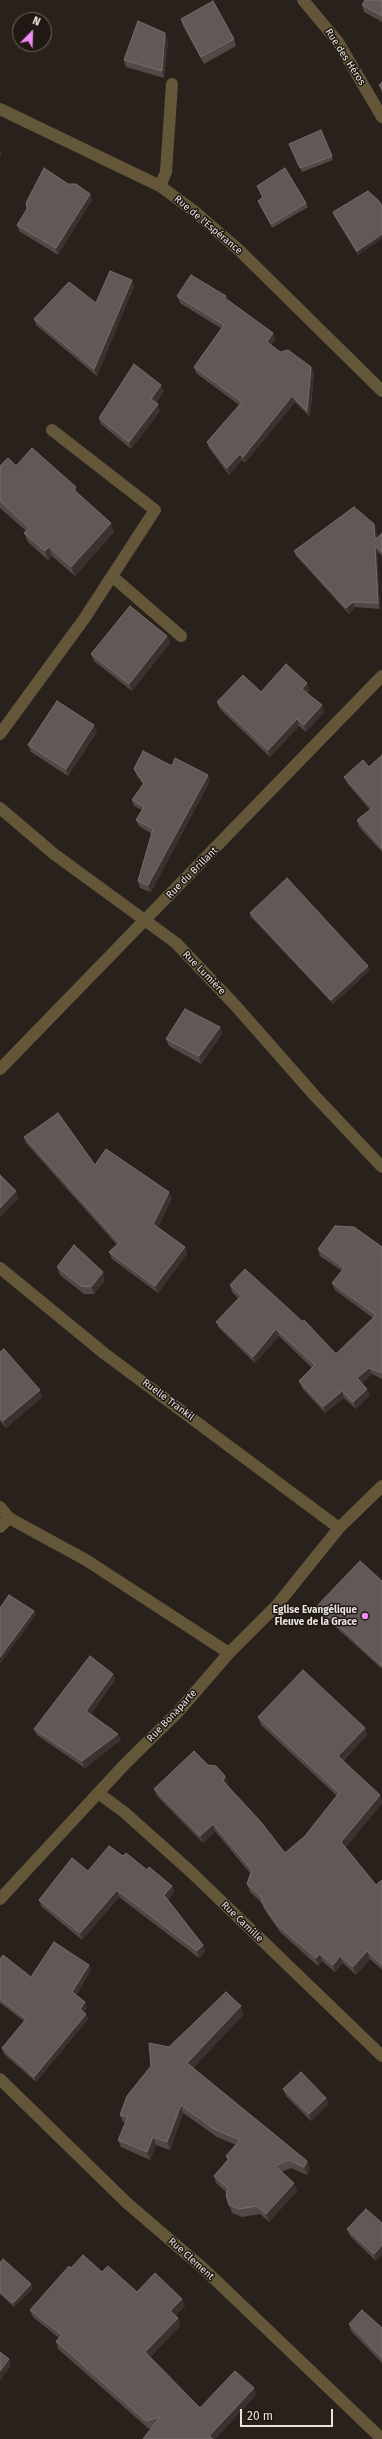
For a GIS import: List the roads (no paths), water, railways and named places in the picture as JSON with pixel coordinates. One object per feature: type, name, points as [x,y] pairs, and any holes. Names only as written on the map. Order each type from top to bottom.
[{"type":"street","name":"Rue des Héros","points":[[303,0],[338,42],[382,118]]},
{"type":"street","points":[[160,186],[166,172],[172,84]]},
{"type":"street","name":"Rue de l'Espérance","points":[[0,109],[160,186],[194,210],[240,251],[382,391]]},
{"type":"street","points":[[0,734],[113,577],[155,510],[52,430]]},
{"type":"street","points":[[113,577],[181,636]]},
{"type":"street","name":"Rue du Brillant","points":[[0,1069],[382,676]]},
{"type":"street","name":"Rue Lumière","points":[[0,808],[54,854],[176,943],[234,1004],[315,1096],[382,1167]]},
{"type":"street","name":"Ruelle Trankil","points":[[0,1268],[105,1354],[339,1528]]},
{"type":"street","name":"Rue Bonaparte","points":[[0,1899],[98,1793],[178,1712],[229,1653],[277,1605],[339,1528],[382,1486]]},
{"type":"street","points":[[0,1507],[9,1518],[86,1560],[229,1653]]},
{"type":"street","points":[[0,1527],[9,1518]]},
{"type":"street","name":"Rue Camille","points":[[98,1793],[124,1812],[184,1866],[382,2056]]},
{"type":"street","name":"Rue Clement","points":[[0,2079],[127,2203],[204,2269],[382,2439]]},
{"type":"place","name":"Eglise Evangélique Fleuve de la Grace","points":[[365,1616]]}]
